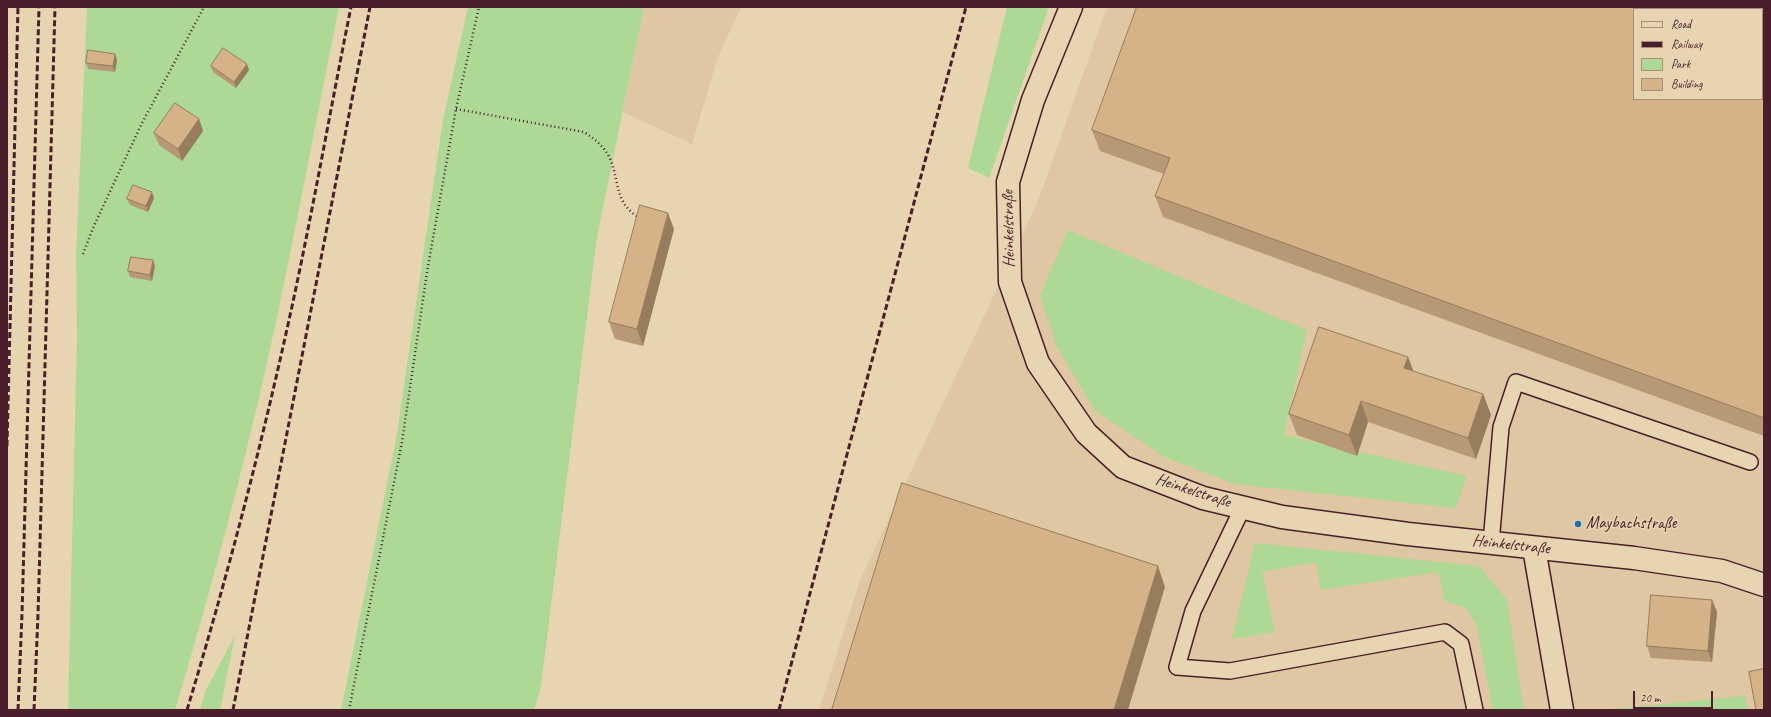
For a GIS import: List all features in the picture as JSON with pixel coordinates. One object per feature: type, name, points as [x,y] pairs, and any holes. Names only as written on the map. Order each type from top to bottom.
[{"type":"street","name":"Heinkelstraße","points":[[1071,7],[1033,100],[1008,182],[1010,282],[1038,363],[1086,433],[1123,467],[1203,498],[1282,517],[1491,543],[1634,558],[1722,571],[1764,585]]},
{"type":"street","points":[[1534,548],[1562,710]]},
{"type":"lane","points":[[1491,543],[1501,427],[1516,382],[1750,462]]},
{"type":"lane","points":[[1243,508],[1193,611],[1177,667],[1230,671],[1445,632],[1461,644],[1475,710]]},
{"type":"path","points":[[83,254],[93,228],[141,125],[204,7]]},
{"type":"path","points":[[349,710],[402,442],[427,272],[456,109],[479,7]]},
{"type":"path","points":[[456,109],[584,132],[601,144],[611,160],[620,199],[630,212],[642,220]]},
{"type":"shaded area","points":[[644,7],[741,7],[718,57],[692,144],[623,112]]},
{"type":"shaded area","points":[[1107,7],[1764,7],[1764,710],[819,710],[860,580],[1038,201]]},
{"type":"green space","points":[[87,7],[339,7],[285,278],[255,416],[217,563],[175,710],[68,710],[77,337],[76,256]]},
{"type":"green space","points":[[468,7],[644,7],[597,237],[541,686],[534,710],[341,710],[396,440],[443,120]]},
{"type":"green space","points":[[1007,7],[1049,7],[989,178],[968,168]]},
{"type":"green space","points":[[1068,230],[1307,330],[1284,435],[1467,476],[1456,508],[1234,484],[1165,457],[1095,411],[1057,347],[1040,296]]},
{"type":"green space","points":[[1255,543],[1479,566],[1507,600],[1524,710],[1493,710],[1477,627],[1467,609],[1445,601],[1438,572],[1321,590],[1316,562],[1262,572],[1275,632],[1232,639]]},
{"type":"green space","points":[[235,635],[220,710],[200,710],[205,692]]},
{"type":"green space","points":[[1745,696],[1748,710],[1611,709]]},
{"type":"building","points":[[1137,7],[1652,7],[1655,8],[1633,8],[1633,100],[1763,100],[1763,46],[1764,418],[1155,196],[1170,158],[1092,130]]},
{"type":"building","points":[[223,48],[247,64],[234,82],[211,66]]},
{"type":"building","points":[[88,50],[115,54],[113,66],[86,63]]},
{"type":"building","points":[[175,103],[199,119],[178,149],[154,133]]},
{"type":"building","points":[[133,185],[152,192],[146,206],[127,199]]},
{"type":"building","points":[[640,205],[668,213],[637,329],[609,322]]},
{"type":"building","points":[[131,257],[153,260],[150,275],[128,271]]},
{"type":"building","points":[[1319,327],[1408,357],[1404,368],[1483,394],[1468,438],[1361,401],[1349,435],[1289,414]]},
{"type":"building","points":[[902,483],[1158,566],[1114,710],[832,710]]},
{"type":"building","points":[[1651,595],[1712,600],[1708,651],[1647,646]]},
{"type":"building","points":[[1764,669],[1764,710],[1756,710],[1749,672]]},
{"type":"railway","points":[[7,446],[18,7]]},
{"type":"railway","points":[[18,710],[39,7]]},
{"type":"railway","points":[[34,710],[55,7]]},
{"type":"railway","points":[[187,710],[242,516],[278,369],[305,242],[351,7]]},
{"type":"railway","points":[[233,710],[370,7]]},
{"type":"railway","points":[[779,710],[966,7]]},
{"type":"place","name":"Maybachstraße","points":[[1578,524]]}]
